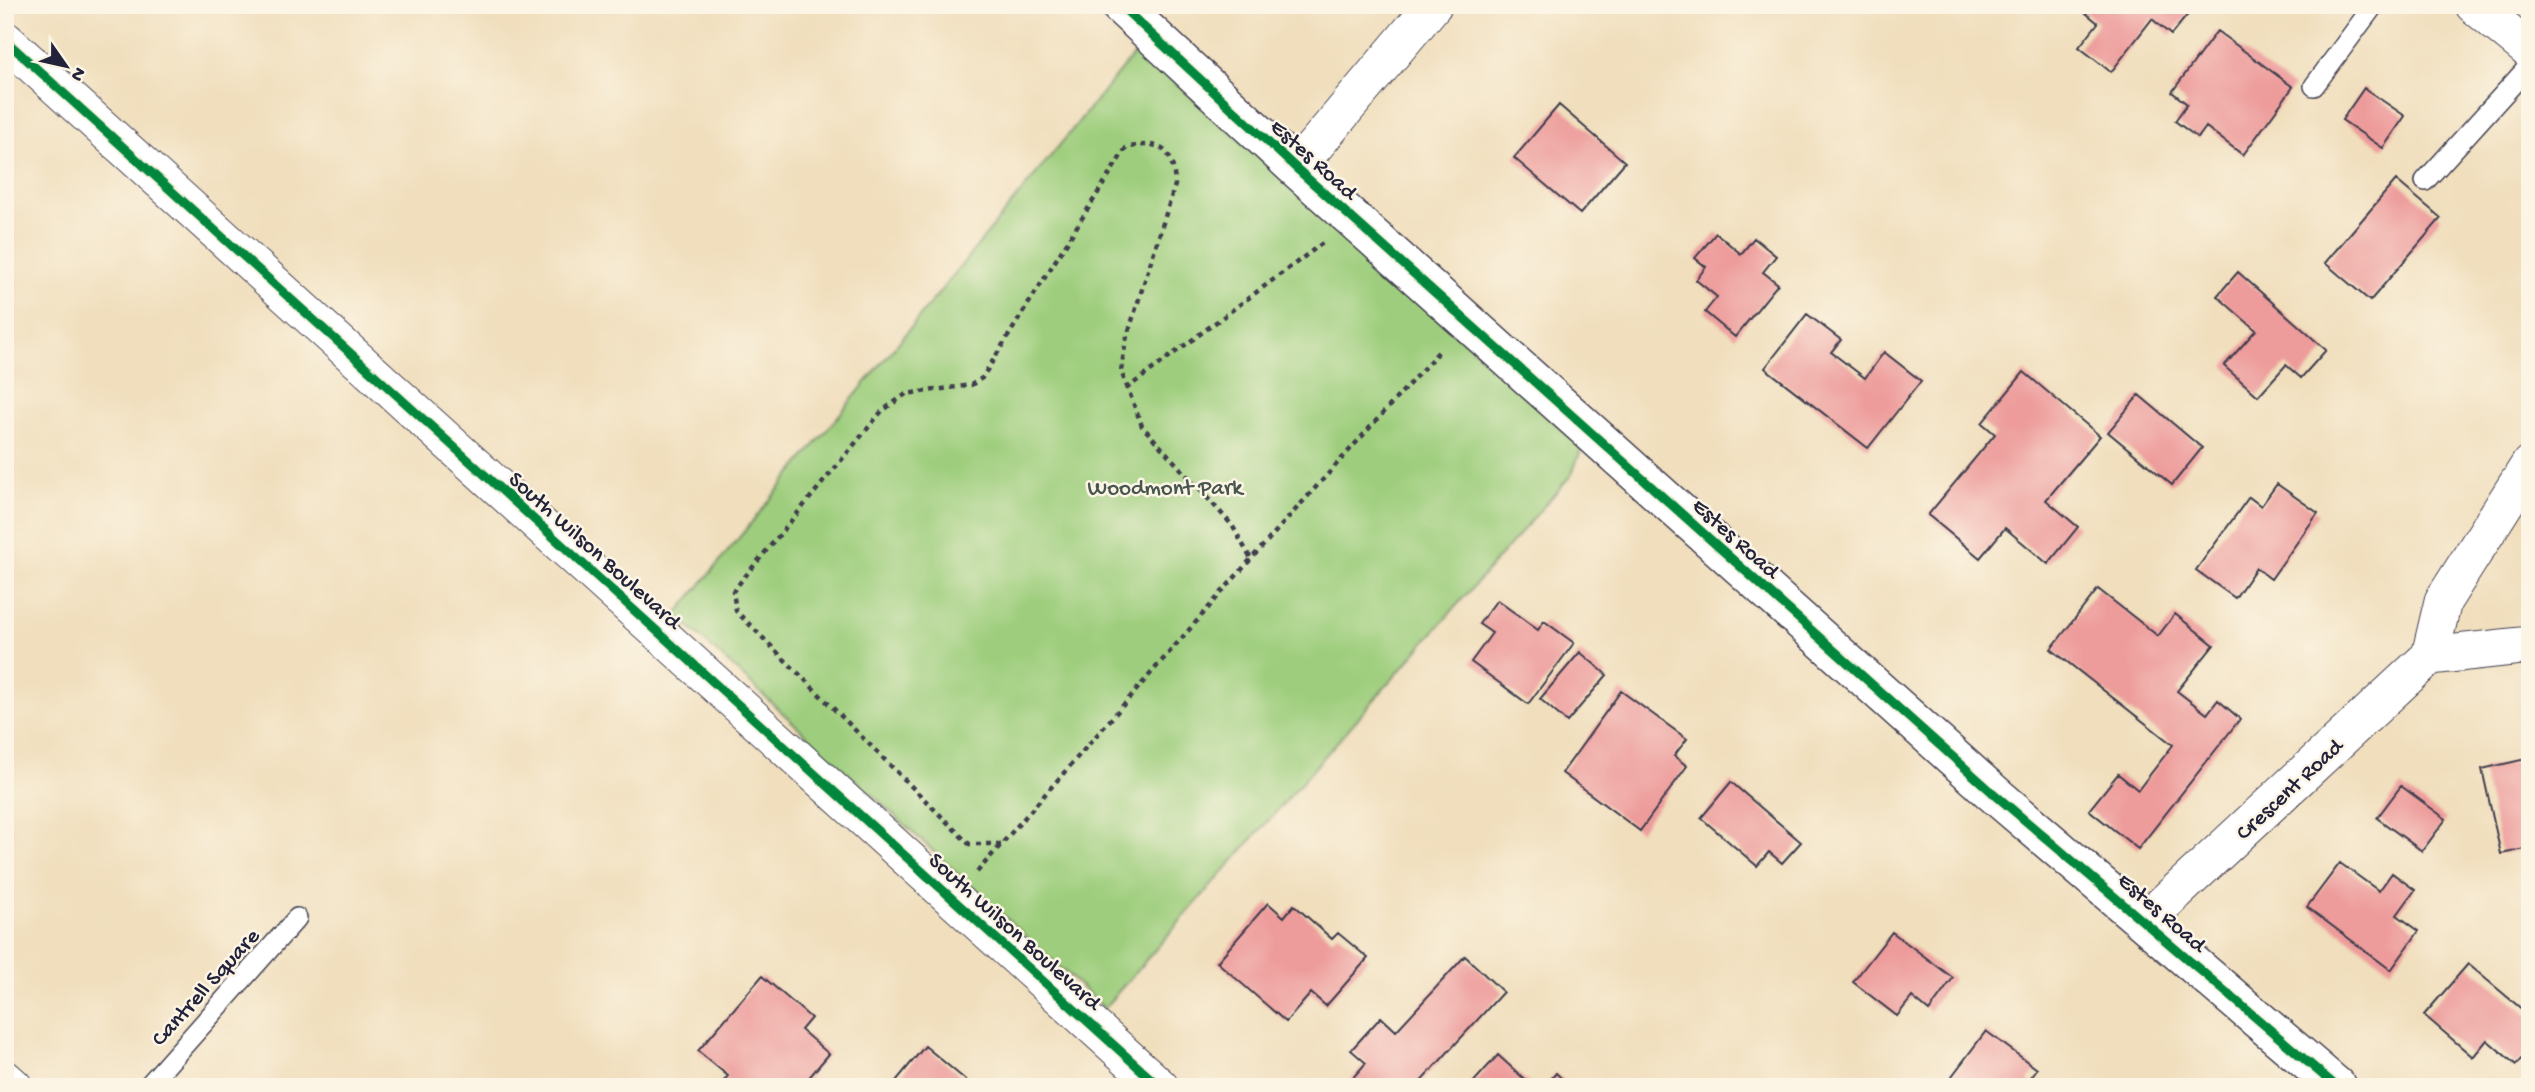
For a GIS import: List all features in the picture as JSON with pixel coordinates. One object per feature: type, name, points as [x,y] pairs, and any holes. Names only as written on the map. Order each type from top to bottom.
[{"type":"street","name":"Estes Road","points":[[1120,5],[1296,168],[1993,793],[2337,1087]]},
{"type":"street","points":[[1296,168],[1433,5]]},
{"type":"street","points":[[2474,5],[2530,51]]},
{"type":"street","name":"South Wilson Boulevard","points":[[5,40],[1160,1087]]},
{"type":"street","points":[[2530,464],[2443,601],[2430,656],[2530,645]]},
{"type":"street","name":"Crescent Road","points":[[2145,921],[2430,656]]},
{"type":"street","points":[[5,1079],[14,1087]]},
{"type":"lane","points":[[2314,86],[2374,5]]},
{"type":"lane","points":[[2425,181],[2530,65]]},
{"type":"lane","name":"Cantrell Square","points":[[148,1087],[297,918]]},
{"type":"path","points":[[1001,844],[969,844],[736,611],[733,591],[882,411],[906,394],[971,385],[982,377],[1126,148],[1145,143],[1163,148],[1174,162],[1175,185],[1126,340],[1121,371],[1126,390],[1142,426],[1232,525],[1251,559]]},
{"type":"path","points":[[1126,390],[1325,241]]},
{"type":"path","points":[[953,899],[1251,559],[1466,321]]},
{"type":"green space","name":"Woodmont Park","points":[[1138,49],[1582,447],[1572,474],[1104,1008],[676,615]]},
{"type":"building","points":[[2076,5],[2194,7],[2171,35],[2152,19],[2111,72],[2079,47],[2098,23]]},
{"type":"building","points":[[2217,31],[2293,87],[2243,155],[2206,127],[2198,138],[2175,121],[2187,104],[2172,92]]},
{"type":"building","points":[[2364,88],[2405,116],[2383,148],[2342,120]]},
{"type":"building","points":[[1559,105],[1625,162],[1580,214],[1514,158]]},
{"type":"building","points":[[2396,180],[2441,218],[2370,301],[2325,263]]},
{"type":"building","points":[[1716,233],[1741,254],[1754,238],[1776,256],[1763,272],[1778,284],[1735,337],[1705,312],[1717,297],[1696,280],[1706,267],[1695,258]]},
{"type":"building","points":[[2238,272],[2326,350],[2301,378],[2286,365],[2258,396],[2224,366],[2256,330],[2217,296]]},
{"type":"building","points":[[1807,314],[1841,340],[1831,352],[1865,378],[1884,352],[1921,381],[1868,448],[1765,368]]},
{"type":"building","points":[[2024,372],[2100,436],[2046,500],[2078,527],[2048,564],[2005,528],[1980,558],[1928,515],[1995,434],[1982,423]]},
{"type":"building","points":[[2139,395],[2202,448],[2172,485],[2108,432]]},
{"type":"building","points":[[2277,484],[2318,513],[2271,579],[2256,568],[2235,598],[2196,570],[2249,497],[2261,506]]},
{"type":"building","points":[[2098,589],[2158,636],[2175,614],[2214,645],[2177,691],[2207,714],[2218,700],[2240,719],[2138,849],[2089,810],[2118,774],[2138,790],[2173,745],[2051,649]]},
{"type":"building","points":[[1497,600],[1538,630],[1544,621],[1574,643],[1528,704],[1471,662],[1492,633],[1479,624]]},
{"type":"building","points":[[1580,652],[1607,675],[1567,722],[1540,699]]},
{"type":"building","points":[[1621,691],[1687,739],[1674,756],[1687,766],[1640,831],[1562,773]]},
{"type":"building","points":[[2530,758],[2530,848],[2501,854],[2482,769]]},
{"type":"building","points":[[1731,782],[1801,842],[1782,863],[1769,852],[1757,866],[1701,818]]},
{"type":"building","points":[[2401,786],[2446,819],[2422,851],[2377,818]]},
{"type":"building","points":[[2340,863],[2379,891],[2392,873],[2415,890],[2397,915],[2419,931],[2391,970],[2307,907]]},
{"type":"building","points":[[1268,903],[1284,917],[1294,905],[1332,939],[1338,933],[1368,958],[1326,1006],[1311,993],[1286,1022],[1217,962]]},
{"type":"building","points":[[1892,932],[1953,978],[1929,1011],[1912,997],[1897,1016],[1853,982]]},
{"type":"building","points":[[1465,956],[1503,992],[1416,1087],[1353,1087],[1349,1082],[1366,1063],[1351,1050],[1381,1017],[1396,1031]]},
{"type":"building","points":[[2468,964],[2530,1016],[2530,1049],[2516,1065],[2487,1040],[2473,1057],[2424,1015]]},
{"type":"building","points":[[762,976],[811,1018],[801,1030],[829,1054],[801,1087],[719,1087],[728,1076],[698,1051]]},
{"type":"building","points":[[1986,1031],[2037,1069],[2028,1081],[2035,1087],[1950,1087],[1946,1084]]},
{"type":"building","points":[[925,1046],[974,1087],[891,1087]]},
{"type":"building","points":[[1498,1055],[1533,1087],[1469,1087]]},
{"type":"building","points":[[1556,1073],[1571,1087],[1544,1087]]},
{"type":"cycle path","points":[[1120,5],[1296,168],[1993,793],[2337,1087]]},
{"type":"cycle path","points":[[5,40],[1160,1087]]}]
